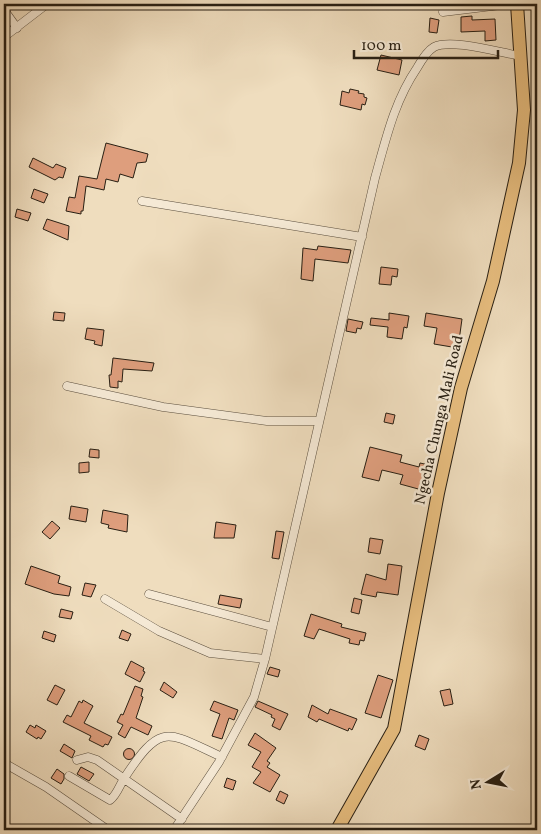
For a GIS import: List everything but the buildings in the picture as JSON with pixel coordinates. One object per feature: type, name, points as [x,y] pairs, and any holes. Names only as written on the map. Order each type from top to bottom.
[{"type":"main road","name":"Ngecha Chunga Mali Road","points":[[337,830],[384,750],[394,729],[400,707],[438,493],[461,388],[493,281],[519,162],[524,110],[517,4]]},
{"type":"street","points":[[4,37],[47,4]]},
{"type":"street","points":[[443,12],[509,4]]},
{"type":"street","points":[[4,10],[17,28]]},
{"type":"street","points":[[174,830],[222,757],[254,696],[265,659],[362,237],[393,113],[403,88],[424,56],[434,47],[459,45],[521,56]]},
{"type":"street","points":[[142,201],[362,237]]},
{"type":"street","points":[[67,386],[163,407],[248,419],[319,421]]},
{"type":"street","points":[[149,594],[272,627]]},
{"type":"street","points":[[105,599],[159,631],[210,653],[265,659]]},
{"type":"street","points":[[69,776],[110,800],[151,744],[164,736],[176,736],[222,757]]},
{"type":"street","points":[[77,760],[94,758],[125,777],[182,818]]},
{"type":"street","points":[[4,763],[46,788],[108,830]]}]
